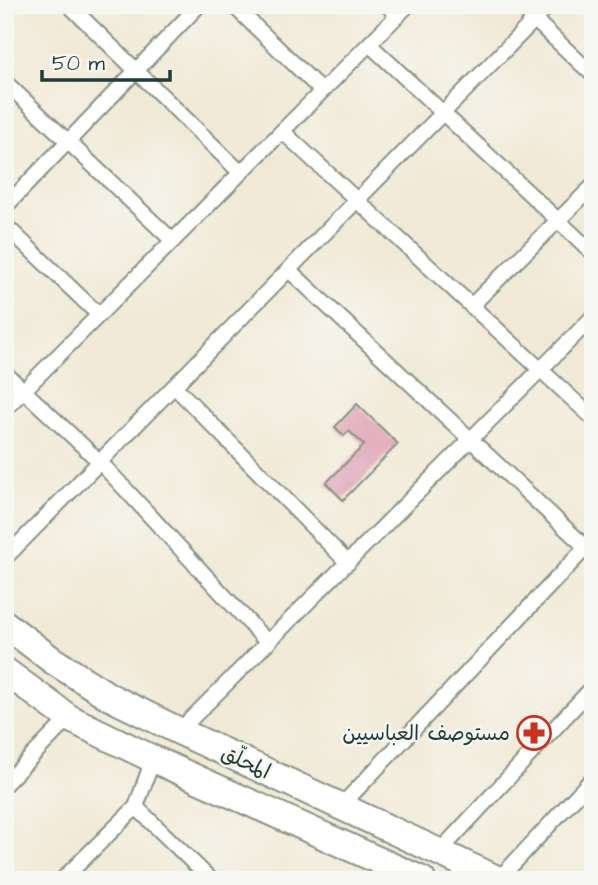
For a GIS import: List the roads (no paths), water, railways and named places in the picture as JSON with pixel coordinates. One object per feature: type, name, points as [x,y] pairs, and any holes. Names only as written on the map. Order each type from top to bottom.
[{"type":"highway","name":"المحلّق","points":[[5,624],[52,660],[110,697],[498,880]]},
{"type":"highway","name":"المحلّق","points":[[5,671],[69,718],[153,759],[422,880]]},
{"type":"street","points":[[69,5],[241,173]]},
{"type":"street","points":[[5,207],[199,5]]},
{"type":"street","points":[[233,5],[322,91]]},
{"type":"street","points":[[519,5],[593,75]]},
{"type":"street","points":[[5,558],[549,5]]},
{"type":"street","points":[[5,409],[369,44],[398,9]]},
{"type":"street","points":[[369,44],[593,253]]},
{"type":"street","points":[[5,82],[173,240]]},
{"type":"street","points":[[282,131],[593,418]]},
{"type":"street","points":[[471,306],[593,186]]},
{"type":"street","points":[[5,225],[99,315]]},
{"type":"street","points":[[289,270],[470,440],[590,547],[341,806]]},
{"type":"street","points":[[179,731],[593,317]]},
{"type":"street","points":[[5,373],[101,463],[268,643]]},
{"type":"street","points":[[175,387],[348,563]]},
{"type":"street","points":[[439,852],[593,687]]},
{"type":"street","points":[[5,784],[69,718]]},
{"type":"street","points":[[62,880],[136,807],[153,759]]},
{"type":"street","points":[[498,880],[593,778]]},
{"type":"street","points":[[136,807],[211,880]]},
{"type":"place","name":"مستوصف العباسيين","points":[[534,733]]}]
